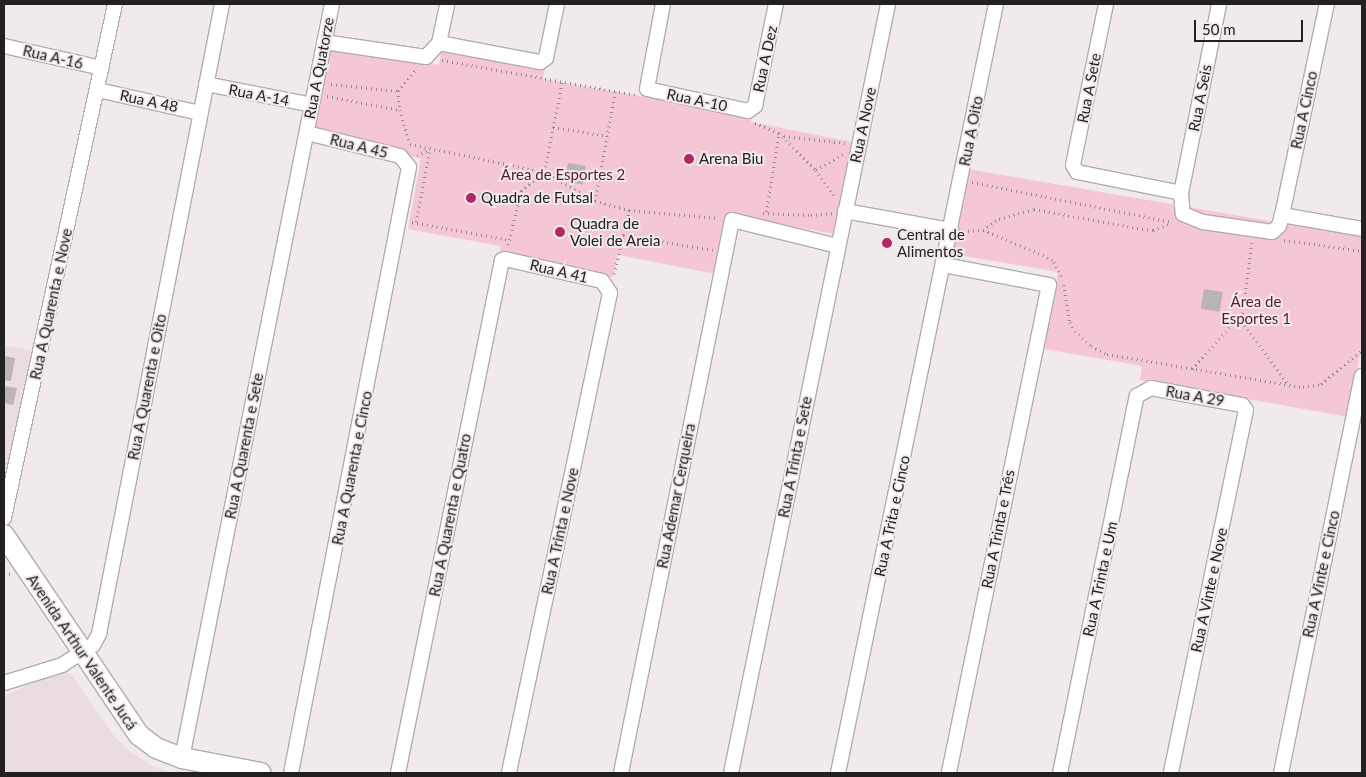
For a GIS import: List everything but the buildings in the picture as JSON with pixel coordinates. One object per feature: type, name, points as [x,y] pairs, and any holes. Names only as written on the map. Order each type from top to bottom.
[{"type":"street","name":"Rua A Quarenta e Nove","points":[[4,518],[98,90],[115,4]]},
{"type":"street","name":"Rua A Quarenta e Oito","points":[[82,655],[94,645],[99,634],[222,4]]},
{"type":"street","name":"Rua A Quatorze","points":[[307,133],[332,4]]},
{"type":"street","points":[[324,42],[426,58],[439,43],[447,4]]},
{"type":"street","points":[[439,43],[540,62],[546,58],[556,4]]},
{"type":"street","points":[[646,93],[663,4]]},
{"type":"street","name":"Rua A Dez","points":[[748,115],[755,106],[776,4]]},
{"type":"street","name":"Rua A Nove","points":[[838,246],[888,4]]},
{"type":"street","name":"Rua A Oito","points":[[945,261],[996,4]]},
{"type":"street","name":"Rua A Sete","points":[[1106,4],[1073,165],[1076,172],[1181,193]]},
{"type":"street","name":"Rua A Seis","points":[[1181,193],[1219,4]]},
{"type":"street","name":"Rua A Cinco","points":[[1282,215],[1326,4]]},
{"type":"street","name":"Rua A-16","points":[[4,46],[102,68]]},
{"type":"street","name":"Rua A-14","points":[[206,84],[314,94]]},
{"type":"street","name":"Rua A 48","points":[[98,90],[200,113]]},
{"type":"street","name":"Rua A-10","points":[[646,93],[748,115]]},
{"type":"street","name":"Rua A 45","points":[[307,133],[400,156],[408,162]]},
{"type":"street","name":"Rua A Quarenta e Sete","points":[[182,758],[307,133]]},
{"type":"street","name":"Rua A Quarenta e Cinco","points":[[291,773],[401,220],[408,162]]},
{"type":"street","points":[[1181,193],[1183,214],[1203,222],[1272,232],[1279,226],[1282,215],[1362,229]]},
{"type":"street","points":[[845,211],[951,230]]},
{"type":"street","points":[[733,219],[838,246]]},
{"type":"street","name":"Rua Ademar Cerqueira","points":[[621,773],[724,252],[733,219]]},
{"type":"street","name":"Rua A Trinta e Sete","points":[[731,773],[838,246]]},
{"type":"street","name":"Rua A 41","points":[[505,259],[602,281],[610,288]]},
{"type":"street","name":"Rua A Quarenta e Quatro","points":[[398,773],[500,270],[505,259]]},
{"type":"street","name":"Rua A Trinta e Três","points":[[945,261],[1050,285],[949,773]]},
{"type":"street","name":"Rua A Trita e Cinco","points":[[838,773],[945,261]]},
{"type":"street","name":"Rua A Trinta e Nove","points":[[509,773],[610,288]]},
{"type":"street","name":"Rua A Vinte e Cinco","points":[[1281,773],[1362,376]]},
{"type":"street","name":"Rua A 29","points":[[1146,390],[1245,407]]},
{"type":"street","name":"Rua A Trinta e Um","points":[[1060,773],[1137,396],[1146,390]]},
{"type":"street","name":"Rua A Vinte e Nove","points":[[1171,773],[1245,407]]},
{"type":"street","name":"Avenida Arthur Valente Jucá","points":[[4,535],[82,655],[139,735],[156,748],[182,758],[232,771],[260,773]]},
{"type":"street","points":[[4,683],[62,665],[82,655]]},
{"type":"path","points":[[646,93],[615,92],[426,58],[398,91],[400,110],[410,144],[544,172],[594,202],[629,210],[733,219]]},
{"type":"path","points":[[505,259],[521,191],[544,172],[562,83]]},
{"type":"path","points":[[314,94],[398,91]]},
{"type":"path","points":[[594,202],[615,92]]},
{"type":"path","points":[[314,94],[400,110]]},
{"type":"path","points":[[748,115],[779,133],[816,170],[845,211],[811,215],[766,212],[758,214]]},
{"type":"path","points":[[553,127],[607,136]]},
{"type":"path","points":[[766,212],[779,133]]},
{"type":"path","points":[[782,136],[859,145]]},
{"type":"path","points":[[816,170],[859,145]]},
{"type":"path","points":[[408,162],[430,148]]},
{"type":"path","points":[[416,222],[430,148]]},
{"type":"path","points":[[961,180],[1182,224]]},
{"type":"path","points":[[983,230],[998,219],[1034,209],[1153,230],[1173,222]]},
{"type":"path","points":[[610,288],[629,210]]},
{"type":"path","points":[[401,220],[510,240]]},
{"type":"path","points":[[951,230],[983,230],[1054,262],[1062,276],[1070,322],[1079,336],[1091,346],[1107,354],[1303,387],[1321,384],[1362,350]]},
{"type":"path","points":[[623,235],[724,252]]},
{"type":"path","points":[[1253,236],[1241,314],[1247,331],[1288,385]]},
{"type":"path","points":[[1280,240],[1362,251]]},
{"type":"path","points":[[1192,369],[1241,314]]},
{"type":"shaded area","points":[[4,345],[33,351],[4,478]]},
{"type":"shaded area","points":[[61,670],[71,674],[115,737],[132,753],[154,767],[172,773],[4,773],[4,696]]},
{"type":"green space","name":"Área de Esportes 2","points":[[327,45],[439,65],[442,48],[545,67],[543,79],[645,97],[651,88],[753,108],[751,122],[852,142],[834,234],[728,214],[716,274],[618,255],[613,277],[501,255],[500,246],[408,229],[421,158],[309,138]]},
{"type":"green space","name":"Área de Esportes 1","points":[[968,169],[1362,237],[1362,343],[1349,417],[1140,380],[1142,366],[1044,349],[1058,272],[952,254]]},
{"type":"place","name":"Arena Biu","points":[[689,159]]},
{"type":"place","name":"Quadra de Futsal","points":[[471,198]]},
{"type":"place","name":"Quadra de Volei de Areia","points":[[560,232]]},
{"type":"place","name":"Central de Alimentos","points":[[887,243]]}]
